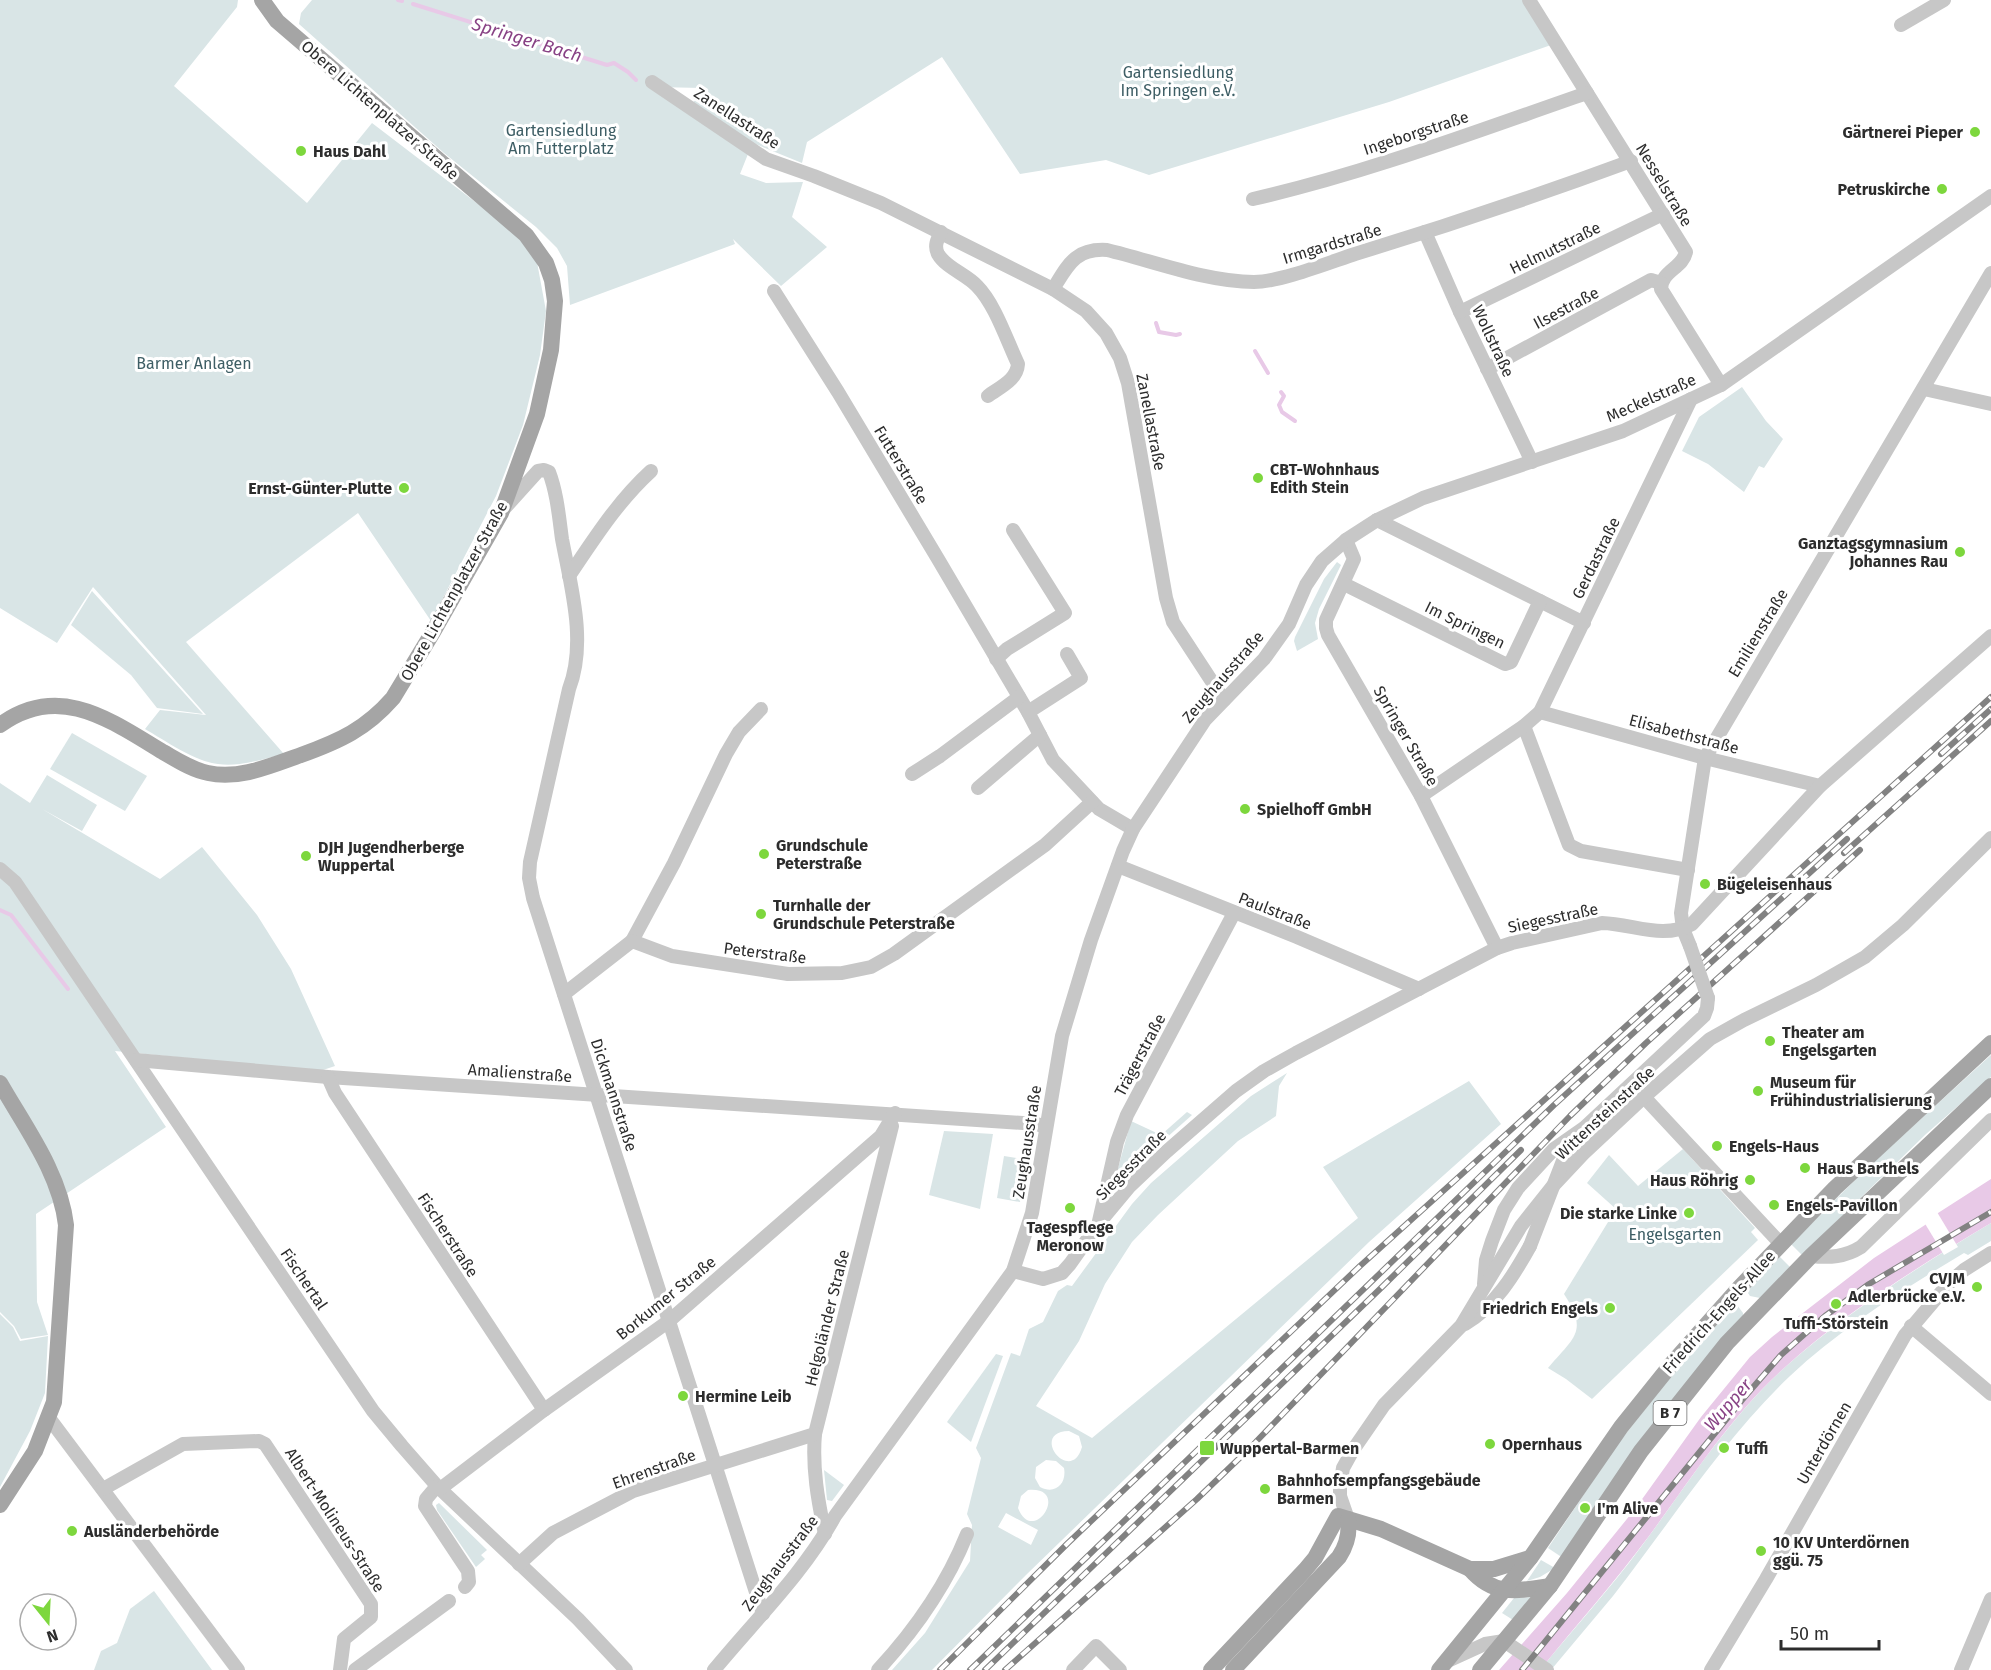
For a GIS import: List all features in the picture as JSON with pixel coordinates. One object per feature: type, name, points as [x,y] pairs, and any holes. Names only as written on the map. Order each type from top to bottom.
[{"type":"main road","name":"Obere Lichtenplatzer Straße","points":[[0,725],[18,713],[32,708],[63,705],[82,709],[119,725],[188,766],[206,773],[223,775],[267,767],[325,746],[364,726],[393,698],[434,632],[501,513],[537,414],[554,327],[555,301],[552,280],[546,263],[525,236],[277,21],[262,0]]},
{"type":"main road","name":"Friedrich-Engels-Allee","points":[[1442,1666],[1531,1557],[1621,1426],[1674,1361],[1780,1243],[1835,1188],[1991,1043]]},
{"type":"main road","points":[[0,1083],[56,1184],[66,1225],[54,1402],[50,1418],[35,1451],[0,1505]]},
{"type":"main road","name":"Friedrich-Engels-Allee","points":[[1480,1670],[1509,1643],[1641,1451],[1727,1343],[1811,1256],[1991,1086]]},
{"type":"main road","points":[[1739,1288],[1739,1296],[1743,1304],[1749,1307],[1762,1306]]},
{"type":"main road","points":[[1343,1512],[1470,1569],[1478,1578],[1504,1591],[1550,1586]]},
{"type":"main road","points":[[1211,1670],[1305,1570],[1343,1512]]},
{"type":"main road","points":[[1233,1670],[1339,1557],[1349,1536],[1343,1512]]},
{"type":"main road","points":[[1470,1569],[1494,1569],[1531,1557]]},
{"type":"street","name":"Nesselstraße","points":[[1529,0],[1686,252],[1685,258],[1665,276],[1661,283]]},
{"type":"street","points":[[1901,25],[1944,0]]},
{"type":"street","name":"Zanellastraße","points":[[652,82],[766,159],[880,203],[1053,290],[1086,311],[1106,333],[1119,358],[1128,384],[1166,598],[1173,622],[1224,700]]},
{"type":"street","name":"Ingeborgstraße","points":[[1254,199],[1410,153],[1587,93]]},
{"type":"street","name":"Irmgardstraße","points":[[1053,290],[1071,260],[1086,251],[1097,249],[1227,281],[1257,282],[1293,273],[1518,202],[1631,161]]},
{"type":"street","name":"Meckelstraße","points":[[1306,585],[1322,561],[1346,540],[1377,520],[1423,498],[1623,431],[1721,385],[1991,196]]},
{"type":"street","name":"Helmutstraße","points":[[1461,312],[1663,214]]},
{"type":"street","points":[[940,232],[936,244],[937,252],[978,286],[1017,364],[1014,377],[988,396]]},
{"type":"street","name":"Wollstraße","points":[[1425,232],[1532,462]]},
{"type":"street","name":"Emilienstraße","points":[[1483,1289],[1486,1260],[1504,1210],[1518,1188],[1554,1149],[1584,1128],[1704,1016],[1708,998],[1683,929],[1681,913],[1705,758],[1991,273]]},
{"type":"street","name":"Ilsestraße","points":[[1487,369],[1651,280],[1661,283]]},
{"type":"street","points":[[1661,283],[1661,289],[1721,385]]},
{"type":"street","name":"Futterstraße","points":[[774,291],[844,402],[1028,712],[1053,760],[1099,809],[1133,829]]},
{"type":"street","points":[[1924,389],[1991,404]]},
{"type":"street","name":"Gerdastraße","points":[[1421,796],[1524,726],[1540,712],[1691,399]]},
{"type":"street","name":"Dickmannstraße","points":[[501,513],[538,471],[549,472],[575,613],[577,653],[575,674],[569,689],[536,835],[529,878],[533,898],[764,1614]]},
{"type":"street","points":[[569,576],[600,529],[631,490],[651,471]]},
{"type":"street","points":[[1377,520],[1584,622]]},
{"type":"street","points":[[996,659],[1007,649],[1065,613],[1013,530]]},
{"type":"street","name":"Springer Straße","points":[[1346,540],[1354,559],[1326,620],[1328,635],[1421,796],[1497,948]]},
{"type":"street","name":"Im Springen","points":[[1344,584],[1505,664],[1511,662],[1540,601]]},
{"type":"street","name":"Zeughausstraße","points":[[714,1670],[764,1614],[825,1534],[835,1516],[1013,1271],[1032,1213],[1062,1036],[1091,940],[1133,829],[1205,720],[1264,659],[1289,624],[1306,585]]},
{"type":"street","points":[[1683,929],[1692,924],[1708,908],[1820,786],[1991,636]]},
{"type":"street","points":[[1028,712],[1081,678],[1067,654]]},
{"type":"street","points":[[912,774],[940,756],[1018,697]]},
{"type":"street","points":[[564,994],[632,941],[674,863],[726,754],[739,732],[761,709]]},
{"type":"street","name":"Elisabethstraße","points":[[1540,712],[1705,758],[1820,786]]},
{"type":"street","points":[[1524,726],[1569,845],[1581,851],[1688,870]]},
{"type":"street","points":[[978,788],[1040,735]]},
{"type":"street","name":"Peterstraße","points":[[632,941],[672,956],[788,974],[842,973],[871,967],[894,954],[1045,845],[1092,802]]},
{"type":"street","name":"Wittensteinstraße","points":[[1343,1512],[1340,1486],[1343,1468],[1365,1432],[1384,1405],[1461,1326],[1521,1226],[1552,1186],[1644,1097],[1710,1039],[1816,985],[1865,957],[1903,925],[1991,838]]},
{"type":"street","name":"Paulstraße","points":[[1118,866],[1358,962],[1419,989]]},
{"type":"street","name":"Fischertal","points":[[0,869],[15,882],[373,1411],[439,1487],[578,1619],[626,1670]]},
{"type":"street","name":"Trägerstraße","points":[[1099,1223],[1117,1142],[1126,1114],[1234,913]]},
{"type":"street","name":"Siegesstraße","points":[[1013,1271],[1043,1279],[1062,1273],[1099,1223],[1136,1180],[1236,1091],[1264,1071],[1497,948],[1602,923],[1654,932],[1683,929]]},
{"type":"street","name":"Amalienstraße","points":[[136,1060],[328,1077],[895,1113],[1037,1124],[1045,1127]]},
{"type":"street","name":"Fischerstraße","points":[[328,1077],[335,1093],[544,1410]]},
{"type":"street","points":[[1644,1097],[1780,1243]]},
{"type":"street","name":"Borkumer Straße","points":[[439,1487],[669,1321],[881,1136],[895,1113]]},
{"type":"street","name":"Helgoländer Straße","points":[[825,1534],[818,1502],[813,1452],[815,1434],[895,1113]]},
{"type":"street","points":[[1811,1256],[1838,1257],[1849,1255],[1861,1247],[1991,1120]]},
{"type":"street","name":"Emilienstraße","points":[[1461,1326],[1477,1317],[1504,1288],[1530,1246],[1566,1153],[1584,1128]]},
{"type":"street","name":"Unterdörnen","points":[[1711,1670],[1911,1326],[1950,1282],[1991,1253]]},
{"type":"street","points":[[1911,1326],[1991,1394]]},
{"type":"street","points":[[50,1418],[238,1670]]},
{"type":"street","name":"Ehrenstraße","points":[[519,1564],[553,1533],[633,1491],[815,1434]]},
{"type":"street","name":"Albert-Molineus-Straße","points":[[102,1489],[190,1442],[259,1441],[265,1444],[371,1604],[371,1617],[344,1639],[340,1670]]},
{"type":"street","points":[[439,1487],[426,1499],[425,1506],[468,1571],[469,1582],[465,1587]]},
{"type":"street","points":[[878,1670],[894,1653],[956,1563],[967,1534]]},
{"type":"street","points":[[1961,1670],[1991,1599]]},
{"type":"street","points":[[355,1670],[449,1601]]},
{"type":"street","points":[[1442,1666],[1467,1650],[1485,1644],[1509,1643],[1547,1670]]},
{"type":"street","points":[[1073,1670],[1096,1646],[1120,1670]]},
{"type":"green space","name":"Barmer Anlagen","points":[[0,0],[238,0],[237,7],[174,86],[307,203],[372,123],[495,217],[519,238],[537,262],[546,311],[540,355],[523,425],[496,496],[431,621],[358,513],[186,642],[284,754],[243,763],[218,764],[190,755],[145,729],[160,710],[206,715],[93,587],[57,643],[0,608]]},
{"type":"green space","points":[[312,0],[1524,0],[1551,45],[1389,102],[1149,175],[1106,160],[1020,174],[942,57],[807,142],[802,163],[753,143],[693,102],[703,95],[702,88],[656,87],[748,154],[740,174],[766,183],[803,182],[792,217],[827,247],[781,286],[733,239],[735,244],[570,305],[567,266],[557,248],[536,227],[444,153],[299,24],[301,13]]},
{"type":"green space","points":[[1742,387],[1766,421],[1783,439],[1764,468],[1759,466],[1744,492],[1708,464],[1682,451],[1699,417]]},
{"type":"green space","points":[[1337,562],[1341,565],[1319,609],[1315,623],[1318,639],[1297,651],[1295,637],[1324,579]]},
{"type":"green space","points":[[92,591],[203,714],[157,708],[131,675],[71,625]]},
{"type":"green space","points":[[72,733],[147,776],[125,811],[50,769]]},
{"type":"green space","points":[[47,775],[97,805],[82,831],[42,809],[160,879],[202,847],[257,915],[291,969],[335,1066],[320,1071],[115,1051],[166,1127],[36,1214],[37,1302],[48,1335],[21,1339],[14,1326],[0,1312],[0,783],[30,803]]},
{"type":"green space","points":[[1991,1055],[1991,1077],[1926,1134],[1802,1255],[1791,1244],[1865,1170]]},
{"type":"green space","points":[[1287,1073],[1279,1086],[1276,1116],[1238,1141],[1132,1242],[1105,1284],[1079,1341],[1036,1406],[1092,1438],[1358,1218],[1323,1167],[1469,1081],[1501,1124],[1369,1242],[1026,1575],[932,1670],[892,1670],[925,1633],[970,1561],[972,1525],[967,1514],[981,1458],[976,1448],[1011,1353],[1020,1356],[1029,1329],[1043,1322],[1058,1291],[1067,1285],[1072,1286],[1132,1204],[1151,1183],[1251,1096]],"holes":[[[1069,1431],[1079,1436],[1082,1447],[1077,1458],[1070,1461],[1056,1454],[1052,1447],[1052,1439],[1057,1434]],[[1046,1460],[1056,1461],[1064,1468],[1062,1483],[1050,1490],[1040,1487],[1035,1478],[1036,1467]],[[1028,1490],[1041,1491],[1047,1497],[1048,1504],[1045,1512],[1032,1521],[1025,1518],[1018,1508],[1021,1496]],[[1006,1513],[1038,1530],[1031,1545],[998,1527]]]},
{"type":"green space","points":[[1187,1112],[1192,1115],[1129,1171],[1112,1190],[1131,1121],[1161,1135]]},
{"type":"green space","points":[[944,1131],[993,1134],[980,1209],[929,1195]]},
{"type":"green space","name":"Engelsgarten","points":[[1683,1149],[1755,1228],[1751,1232],[1758,1240],[1592,1399],[1548,1368],[1571,1341],[1577,1326],[1572,1307],[1564,1294],[1616,1209],[1587,1183],[1609,1155],[1638,1186]]},
{"type":"green space","points":[[1004,1156],[1028,1160],[1020,1202],[997,1198]]},
{"type":"green space","points":[[1991,1223],[1991,1241],[1968,1255],[1964,1253],[1874,1310],[1830,1342],[1790,1376],[1720,1454],[1613,1596],[1551,1670],[1540,1670],[1629,1563],[1725,1432],[1783,1369],[1858,1309]]},
{"type":"green space","points":[[1779,1256],[1790,1267],[1760,1298],[1750,1296],[1748,1293],[1750,1286]]},
{"type":"green space","points":[[1734,1305],[1737,1305],[1743,1316],[1563,1558],[1548,1548],[1617,1445],[1680,1365]]},
{"type":"green space","points":[[0,1314],[13,1327],[20,1341],[48,1336],[45,1393],[30,1431],[0,1487]]},
{"type":"green space","points":[[996,1354],[1003,1356],[971,1442],[947,1422]]},
{"type":"green space","points":[[824,1470],[844,1485],[832,1501],[827,1500]]},
{"type":"green space","points":[[439,1503],[487,1550],[481,1555],[485,1559],[476,1567],[437,1510],[436,1505]]},
{"type":"green space","points":[[1541,1560],[1555,1568],[1540,1577],[1527,1581]]},
{"type":"green space","points":[[154,1591],[212,1670],[94,1670],[101,1651],[117,1643],[130,1609]]},
{"type":"green space","points":[[1531,1597],[1513,1620],[1502,1613],[1514,1598]]},
{"type":"water","name":"Wupper","points":[[1991,1179],[1991,1223],[1936,1256],[1857,1309],[1783,1369],[1728,1428],[1636,1553],[1540,1670],[1499,1670],[1567,1593],[1635,1509],[1701,1417],[1750,1357],[1772,1337],[1874,1258]]},
{"type":"pier","points":[[1937,1212],[1958,1247],[1944,1255],[1924,1222]]},
{"type":"waterway","name":"Springer Bach","points":[[398,0],[402,1]]},
{"type":"waterway","name":"Springer Bach","points":[[413,4],[607,65],[614,63],[636,80]]},
{"type":"waterway","points":[[1156,323],[1159,332],[1180,334]]},
{"type":"waterway","points":[[1255,351],[1268,373]]},
{"type":"waterway","points":[[1281,392],[1284,396],[1279,405],[1282,412],[1295,421]]},
{"type":"waterway","points":[[0,910],[11,915],[68,989]]},
{"type":"railway","points":[[940,1670],[1068,1543],[1360,1266],[1991,697]]},
{"type":"railway","points":[[1941,754],[1991,709]]},
{"type":"railway","points":[[1844,853],[1991,721]]},
{"type":"railway","points":[[970,1670],[1554,1105],[1847,839]]},
{"type":"railway","points":[[1005,1670],[1197,1499],[1250,1448],[1570,1116],[1646,1043],[1860,850]]},
{"type":"railway","points":[[985,1670],[1521,1150]]},
{"type":"railway","points":[[1522,1670],[1781,1355],[1825,1316],[1869,1284],[1991,1212]]},
{"type":"place","name":"Gärtnerei Pieper","points":[[1975,132]]},
{"type":"place","name":"Haus Dahl","points":[[301,151]]},
{"type":"place","name":"Petruskirche","points":[[1942,189]]},
{"type":"place","name":"CBT-Wohnhaus Edith Stein","points":[[1258,478]]},
{"type":"place","name":"Ernst-Günter-Plutte","points":[[404,488]]},
{"type":"place","name":"Ganztagsgymnasium Johannes Rau","points":[[1960,552]]},
{"type":"place","name":"Spielhoff GmbH","points":[[1245,809]]},
{"type":"place","name":"Grundschule Peterstraße","points":[[764,854]]},
{"type":"place","name":"DJH Jugendherberge Wuppertal","points":[[306,856]]},
{"type":"place","name":"Bügeleisenhaus","points":[[1705,884]]},
{"type":"place","name":"Turnhalle der Grundschule Peterstraße","points":[[761,914]]},
{"type":"place","name":"Theater am Engelsgarten","points":[[1770,1041]]},
{"type":"place","name":"Museum für Frühindustrialisierung","points":[[1758,1091]]},
{"type":"place","name":"Engels-Haus","points":[[1717,1146]]},
{"type":"place","name":"Haus Barthels","points":[[1805,1168]]},
{"type":"place","name":"Haus Röhrig","points":[[1750,1180]]},
{"type":"place","name":"Engels-Pavillon","points":[[1774,1205]]},
{"type":"place","name":"Tagespflege Meronow","points":[[1070,1208]]},
{"type":"place","name":"Die starke Linke","points":[[1689,1213]]},
{"type":"place","name":"CVJM Adlerbrücke e.V.","points":[[1977,1287]]},
{"type":"place","name":"Tuffi-Störstein","points":[[1836,1304]]},
{"type":"place","name":"Friedrich Engels","points":[[1610,1308]]},
{"type":"place","name":"Hermine Leib","points":[[683,1396]]},
{"type":"place","name":"Opernhaus","points":[[1490,1444]]},
{"type":"place","name":"Wuppertal-Barmen","points":[[1207,1448]]},
{"type":"place","name":"Tuffi","points":[[1724,1448]]},
{"type":"place","name":"Bahnhofsempfangsgebäude Barmen","points":[[1265,1489]]},
{"type":"place","name":"I'm Alive","points":[[1585,1508]]},
{"type":"place","name":"Ausländerbehörde","points":[[72,1531]]},
{"type":"place","name":"10 KV Unterdörnen ggü. 75","points":[[1761,1551]]},
{"type":"park label","name":"Gartensiedlung Im Springen e.V.","points":[[1178,81]]},
{"type":"park label","name":"Gartensiedlung Am Futterplatz","points":[[561,139]]}]
